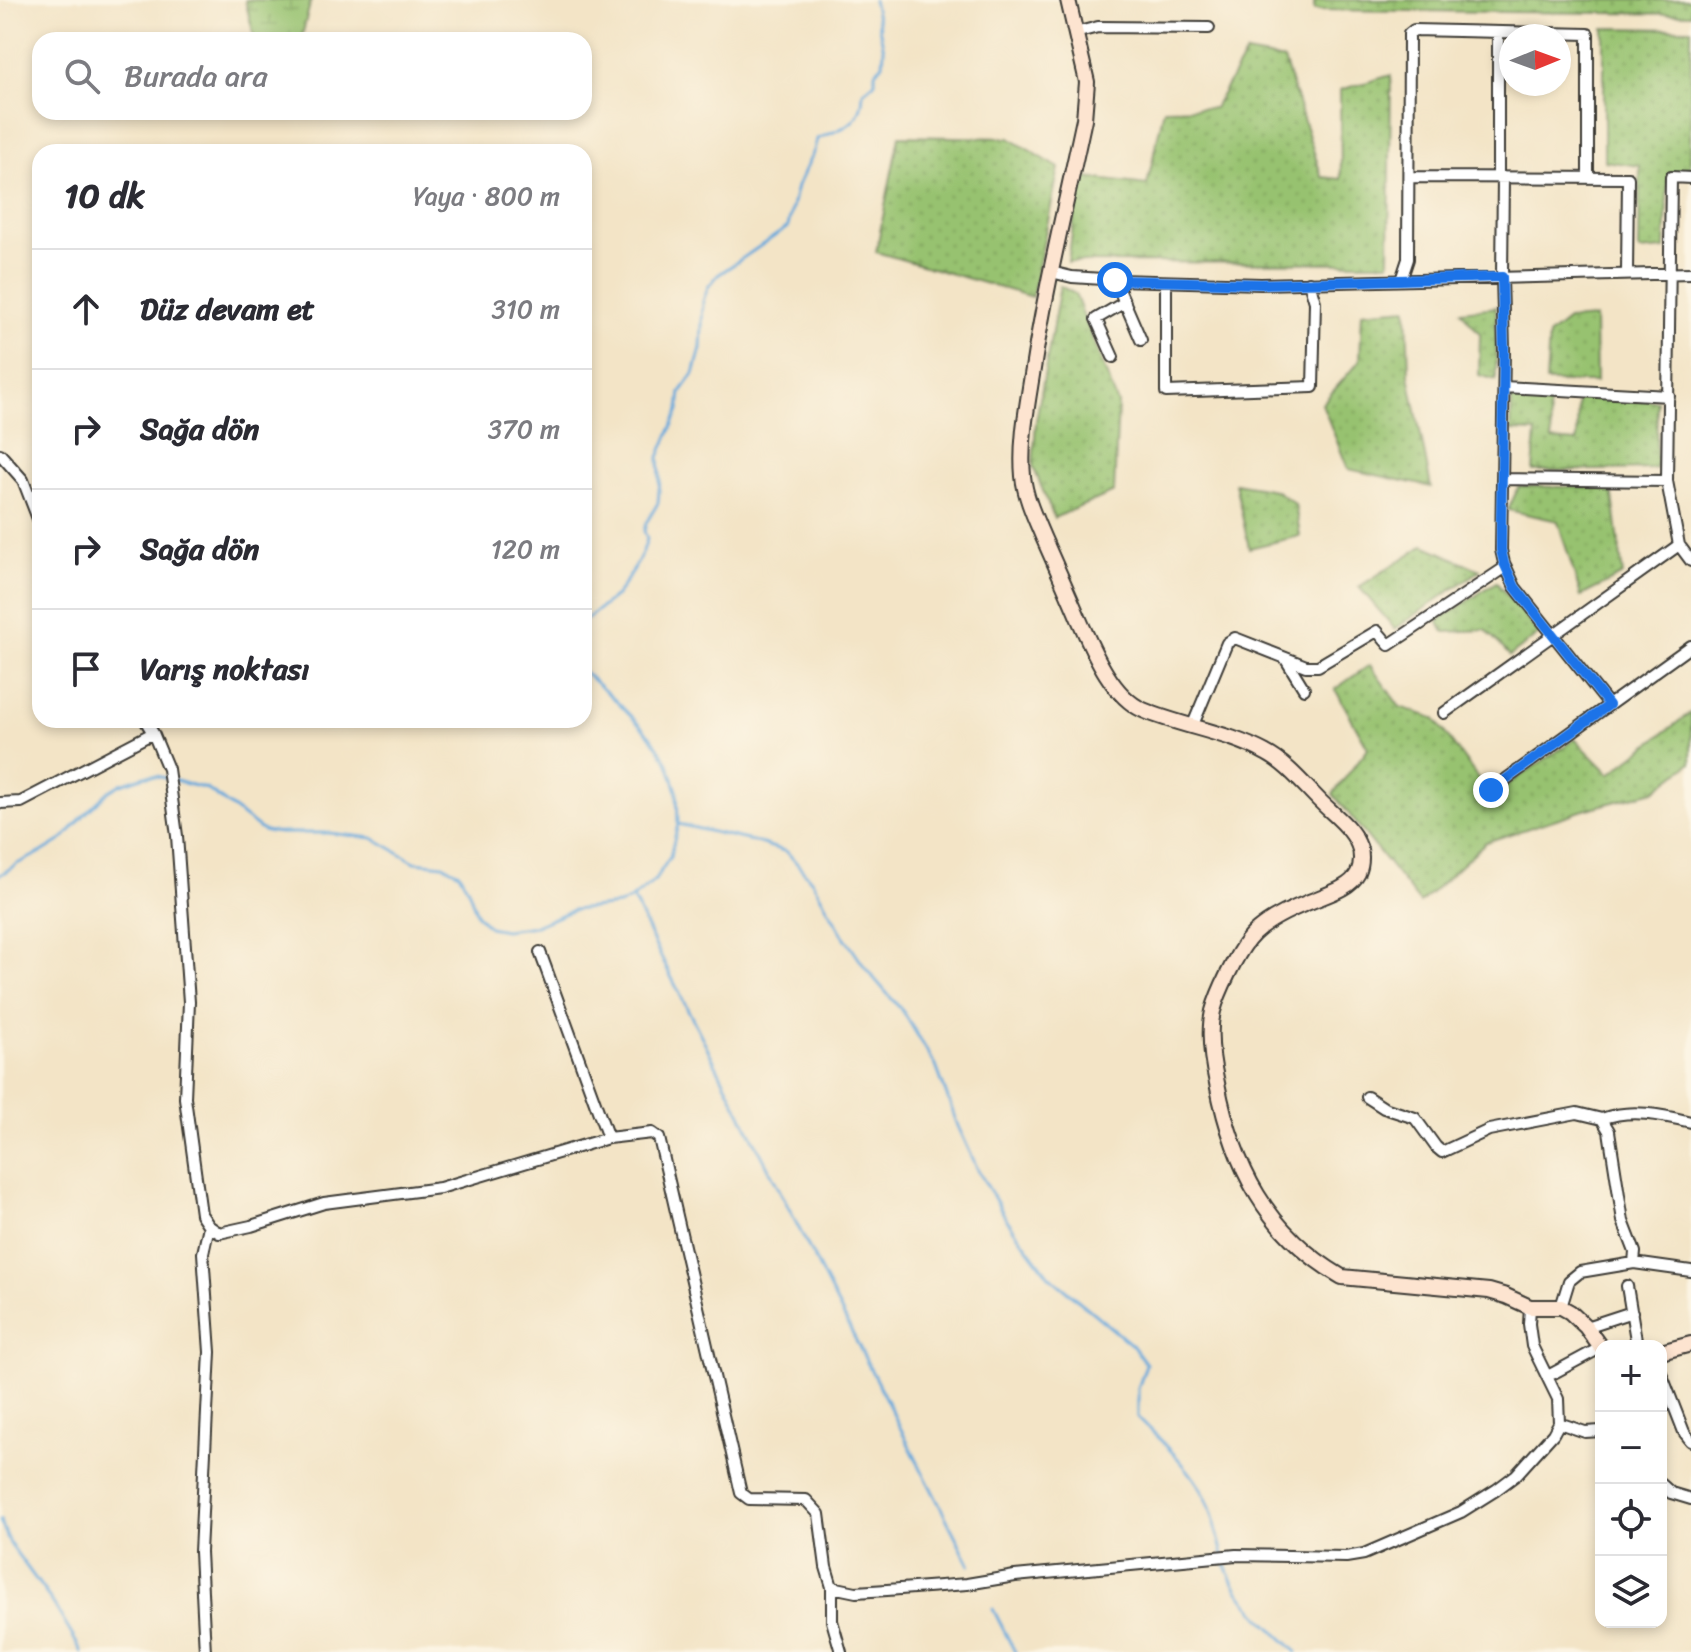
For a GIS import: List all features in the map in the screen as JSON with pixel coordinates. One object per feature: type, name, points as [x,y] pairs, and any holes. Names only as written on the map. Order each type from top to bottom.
[{"type":"street","points":[[1068,0],[1087,82],[1084,119],[1036,346],[1024,437],[1023,476],[1029,502],[1085,633],[1111,683],[1131,705],[1266,752],[1283,764],[1348,829],[1358,844],[1361,859],[1358,874],[1344,886],[1260,928],[1247,941],[1222,988],[1213,1011],[1213,1067],[1232,1144],[1264,1207],[1299,1246],[1324,1267],[1342,1277],[1489,1291],[1530,1307],[1561,1307],[1586,1327],[1595,1340]]},
{"type":"street","points":[[1075,33],[1098,27],[1209,28]]},
{"type":"street","points":[[1401,280],[1408,259],[1409,34],[1414,30],[1588,34],[1588,178]]},
{"type":"street","points":[[1498,32],[1504,387],[1501,550],[1515,587],[1609,705]]},
{"type":"street","points":[[1409,177],[1628,178],[1627,274]]},
{"type":"street","points":[[1691,178],[1671,177],[1667,481],[1679,545],[1691,561]]},
{"type":"street","points":[[1051,272],[1115,280],[1261,284],[1691,273]]},
{"type":"street","points":[[1115,280],[1141,340]]},
{"type":"street","points":[[1166,282],[1166,392],[1313,387],[1315,302],[1309,282]]},
{"type":"street","points":[[1113,357],[1096,319],[1125,302]]},
{"type":"street","points":[[1504,387],[1669,396]]},
{"type":"street","points":[[0,454],[23,480],[32,503]]},
{"type":"street","points":[[1502,479],[1667,481]]},
{"type":"street","points":[[1444,713],[1679,545]]},
{"type":"street","points":[[1192,727],[1227,643],[1235,638],[1306,666],[1318,666],[1377,631],[1389,645],[1506,567]]},
{"type":"street","points":[[1491,790],[1691,646]]},
{"type":"street","points":[[1285,658],[1304,689]]},
{"type":"street","points":[[150,728],[168,769],[181,876],[189,1002],[185,1098],[201,1214],[209,1226],[219,1233],[324,1203],[440,1188],[608,1138],[652,1133],[659,1138],[741,1493],[749,1499],[806,1500],[819,1514],[826,1567],[832,1587],[832,1621],[841,1652]]},
{"type":"street","points":[[0,803],[21,802],[153,733]]},
{"type":"street","points":[[540,952],[608,1138]]},
{"type":"street","points":[[1367,1097],[1384,1108],[1415,1118],[1442,1152],[1489,1130],[1577,1113],[1602,1119],[1617,1113],[1659,1115],[1691,1122]]},
{"type":"street","points":[[1602,1119],[1609,1131],[1623,1221],[1635,1252],[1634,1263]]},
{"type":"street","points":[[205,1652],[200,1552],[210,1352],[203,1253],[209,1226]]},
{"type":"street","points":[[1561,1307],[1569,1281],[1580,1272],[1634,1263],[1691,1271]]},
{"type":"street","points":[[1627,1286],[1636,1340]]},
{"type":"street","points":[[832,1587],[856,1592],[967,1584],[1015,1576],[1236,1555],[1346,1557],[1364,1554],[1461,1512],[1496,1490],[1525,1466],[1553,1434],[1559,1423],[1558,1399],[1532,1346],[1530,1307]]},
{"type":"street","points":[[1586,1327],[1632,1312]]},
{"type":"street","points":[[1667,1350],[1691,1344]]},
{"type":"street","points":[[1548,1376],[1595,1351]]},
{"type":"street","points":[[1667,1404],[1691,1441]]},
{"type":"street","points":[[1559,1423],[1585,1432],[1595,1431]]},
{"type":"street","points":[[1667,1489],[1691,1499]]},
{"type":"green space","points":[[245,0],[311,0],[303,32],[253,32]]},
{"type":"green space","points":[[1314,0],[1691,0],[1691,14],[1314,10]]},
{"type":"green space","points":[[1604,28],[1691,29],[1690,168],[1668,173],[1665,249],[1639,251],[1640,166],[1604,161]]},
{"type":"green space","points":[[1246,53],[1284,60],[1322,177],[1341,179],[1340,90],[1391,75],[1389,263],[1068,262],[1080,177],[1147,185],[1164,109],[1214,108]]},
{"type":"green space","points":[[899,136],[1009,138],[1059,168],[1032,297],[876,252]]},
{"type":"green space","points":[[1060,286],[1075,294],[1118,404],[1114,492],[1054,518],[1033,466],[1036,421]]},
{"type":"green space","points":[[1496,307],[1496,380],[1479,375],[1480,334],[1461,311]]},
{"type":"green space","points":[[1407,308],[1409,375],[1431,487],[1348,469],[1322,404],[1360,360],[1362,312]]},
{"type":"green space","points":[[1595,318],[1596,382],[1546,382],[1549,335],[1568,320]]},
{"type":"green space","points":[[1512,393],[1548,396],[1552,440],[1577,442],[1578,396],[1657,401],[1656,469],[1533,471],[1536,432],[1511,431]]},
{"type":"green space","points":[[1235,483],[1275,490],[1295,504],[1300,536],[1249,548]]},
{"type":"green space","points":[[1519,486],[1612,488],[1623,575],[1581,596],[1558,521],[1508,510]]},
{"type":"green space","points":[[1424,545],[1480,570],[1395,629],[1359,587]]},
{"type":"green space","points":[[1496,582],[1539,634],[1510,656],[1486,630],[1444,632],[1438,621]]},
{"type":"green space","points":[[1370,665],[1400,707],[1434,718],[1491,796],[1575,739],[1610,774],[1691,712],[1691,763],[1654,791],[1486,842],[1420,903],[1333,794],[1368,748],[1335,689]]},
{"type":"waterway","points":[[592,615],[617,595],[643,551],[647,539],[644,531],[646,523],[658,503],[659,457],[679,410],[681,392],[694,374],[701,348],[703,301],[708,287],[718,275],[788,227],[796,189],[817,139],[850,124],[859,112],[863,92],[875,82],[875,72],[883,64],[884,50],[873,0]]},
{"type":"waterway","points":[[0,875],[63,839],[109,791],[145,776],[157,776],[207,789],[263,831],[373,838],[415,862],[443,865],[459,873],[477,915],[489,927],[505,930],[535,926],[573,910],[619,905],[655,880],[670,857],[678,824],[677,791],[667,761],[651,737],[592,679]]},
{"type":"waterway","points":[[678,824],[787,852],[812,881],[843,935],[866,969],[904,1013],[936,1066],[979,1172],[1007,1220],[1049,1276],[1132,1345],[1146,1364],[1138,1389],[1138,1417],[1183,1464],[1205,1496],[1226,1564],[1241,1595],[1297,1652]]},
{"type":"waterway","points":[[633,898],[970,1565]]},
{"type":"waterway","points":[[0,1520],[10,1544],[53,1603],[82,1652]]},
{"type":"waterway","points":[[993,1609],[1015,1652]]},
{"type":"route","points":[[1115,280],[1261,284],[1502,277],[1501,550],[1504,563],[1515,587],[1609,705],[1491,790]]}]
